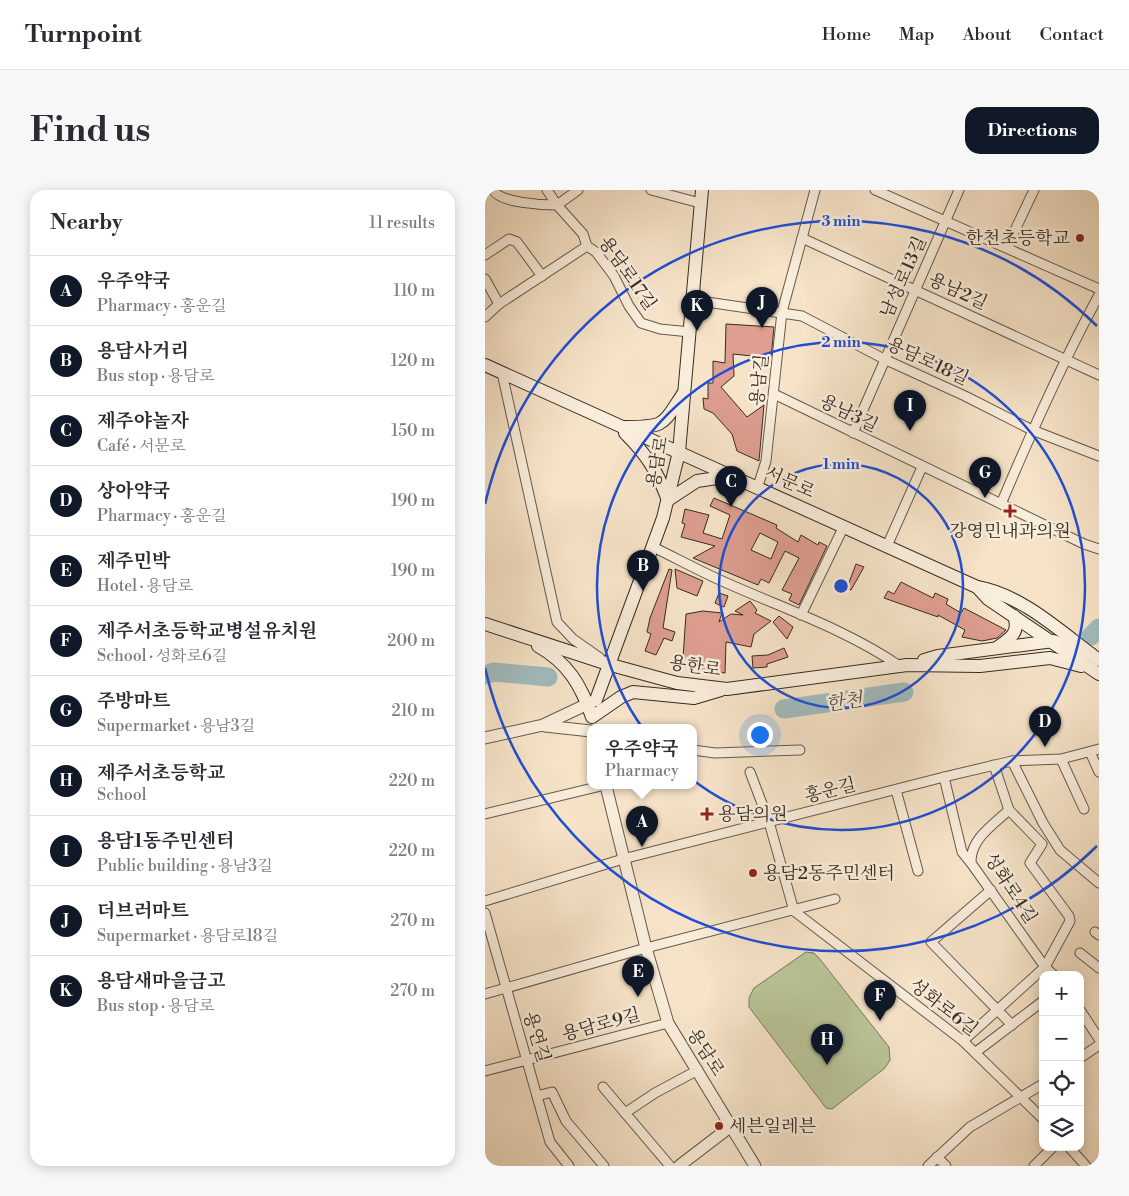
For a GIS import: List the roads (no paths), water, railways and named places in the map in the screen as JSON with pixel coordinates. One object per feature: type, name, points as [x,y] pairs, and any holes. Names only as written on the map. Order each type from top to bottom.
[{"type":"main road","name":"용담로","points":[[592,702],[611,666],[653,547],[668,500],[679,452],[702,190]]},
{"type":"main road","name":"서문로","points":[[485,365],[977,586],[988,599],[1053,641],[1096,665]]},
{"type":"main road","points":[[620,427],[650,427],[658,424],[672,413],[685,392]]},
{"type":"main road","points":[[620,427],[646,454],[657,472],[668,500],[690,484],[704,478],[734,476]]},
{"type":"main road","points":[[977,586],[997,590],[1013,599],[1096,665]]},
{"type":"main road","points":[[956,665],[1005,653],[996,649],[1014,634],[1017,628],[1014,616]]},
{"type":"main road","name":"용한로","points":[[485,624],[611,666],[677,683],[726,688],[902,665],[938,656],[1053,641]]},
{"type":"main road","points":[[513,633],[545,650],[561,662],[592,702],[593,723]]},
{"type":"main road","name":"용한로","points":[[902,665],[980,666],[1050,658],[1096,665]]},
{"type":"main road","points":[[593,723],[621,697],[633,692],[694,698],[726,688]]},
{"type":"street","points":[[493,190],[495,195],[533,204],[557,205],[578,190]]},
{"type":"street","name":"용담로17길","points":[[547,190],[557,205],[583,234],[587,246],[596,252],[613,276],[629,306],[641,323],[659,329],[690,332]]},
{"type":"street","points":[[654,190],[700,203]]},
{"type":"street","name":"용남길","points":[[758,486],[767,461],[782,312],[815,190]]},
{"type":"street","points":[[875,190],[1099,289]]},
{"type":"street","name":"남성로13길","points":[[853,433],[959,190]]},
{"type":"street","points":[[1007,247],[1034,190]]},
{"type":"street","name":"용남2길","points":[[801,238],[1099,375]]},
{"type":"street","points":[[485,255],[509,239],[512,240],[517,242],[542,276]]},
{"type":"street","points":[[485,317],[499,304],[587,246]]},
{"type":"street","points":[[485,279],[499,304]]},
{"type":"street","points":[[1001,504],[1032,430],[1065,359],[1099,295]]},
{"type":"street","name":"용담로18길","points":[[693,300],[802,316],[884,359],[965,396],[1032,430],[1099,456]]},
{"type":"street","points":[[502,373],[557,622],[573,640],[611,666]]},
{"type":"street","name":"용남3길","points":[[775,394],[922,467],[1083,544],[1099,549]]},
{"type":"street","points":[[887,546],[922,467]]},
{"type":"street","points":[[801,615],[844,526]]},
{"type":"street","points":[[653,547],[728,584],[801,615],[902,665]]},
{"type":"street","points":[[485,738],[543,725],[592,702]]},
{"type":"street","points":[[543,725],[587,730]]},
{"type":"street","name":"홍운길","points":[[485,901],[623,859],[1012,760],[1061,759],[1099,749]]},
{"type":"street","points":[[697,751],[715,753],[800,750]]},
{"type":"street","points":[[1089,752],[1099,772]]},
{"type":"street","points":[[1061,759],[1084,810]]},
{"type":"street","points":[[1012,760],[1043,823],[1060,850],[1099,883]]},
{"type":"street","points":[[963,1041],[1045,967],[1070,921],[1069,916],[1030,862],[1042,844],[1009,810],[994,765]]},
{"type":"street","points":[[751,772],[769,822],[794,911]]},
{"type":"street","points":[[945,777],[962,852],[971,863]]},
{"type":"street","points":[[485,814],[589,789]]},
{"type":"street","name":"용담로","points":[[607,789],[646,948],[668,1023],[755,1166]]},
{"type":"street","points":[[896,790],[918,871]]},
{"type":"street","name":"성화로4길","points":[[1009,810],[977,840],[971,851],[971,863],[1050,971]]},
{"type":"street","points":[[991,890],[931,942],[1012,1025]]},
{"type":"street","points":[[485,994],[646,948],[835,899]]},
{"type":"street","name":"성화로6길","points":[[794,911],[963,1041],[1039,1115]]},
{"type":"street","name":"용연길","points":[[485,913],[550,1142],[569,1166]]},
{"type":"street","points":[[1080,953],[1099,968]]},
{"type":"street","points":[[976,1052],[1039,1004]]},
{"type":"street","points":[[1084,1016],[1099,1039]]},
{"type":"street","name":"용담로9길","points":[[485,1071],[668,1023]]},
{"type":"street","points":[[1084,1055],[1099,1045]]},
{"type":"street","points":[[625,1114],[655,1093],[698,1070]]},
{"type":"street","points":[[603,1087],[670,1166]]},
{"type":"street","points":[[928,1166],[970,1127],[1039,1087]]},
{"type":"street","points":[[537,1096],[552,1092],[566,1122],[604,1166]]},
{"type":"street","points":[[679,1166],[730,1126]]},
{"type":"street","points":[[1034,1166],[1049,1151]]},
{"type":"street","points":[[1073,1151],[1086,1166]]},
{"type":"street","points":[[937,1157],[946,1166]]},
{"type":"waterway","name":"한천","points":[[1091,636],[1099,628]]},
{"type":"waterway","name":"한천","points":[[485,675],[494,672],[548,677]]},
{"type":"waterway","name":"한천","points":[[784,709],[904,692]]},
{"type":"place","name":"한천초등학교","points":[[1080,238]]},
{"type":"place","name":"더브러마트","points":[[762,328]]},
{"type":"place","name":"용담새마을금고","points":[[697,331]]},
{"type":"place","name":"용담1동주민센터","points":[[910,431]]},
{"type":"place","name":"주방마트","points":[[985,498]]},
{"type":"place","name":"제주야놀자","points":[[731,507]]},
{"type":"place","name":"강영민내과의원","points":[[1010,511]]},
{"type":"place","name":"용담사거리","points":[[643,591]]},
{"type":"place","name":"상아약국","points":[[1045,747]]},
{"type":"place","name":"용담의원","points":[[707,814]]},
{"type":"place","name":"우주약국","points":[[642,847]]},
{"type":"place","name":"용담2동주민센터","points":[[753,873]]},
{"type":"place","name":"제주민박","points":[[638,997]]},
{"type":"place","name":"제주서초등학교병설유치원","points":[[880,1021]]},
{"type":"place","name":"제주서초등학교","points":[[827,1065]]},
{"type":"place","name":"세븐일레븐","points":[[719,1126]]}]
